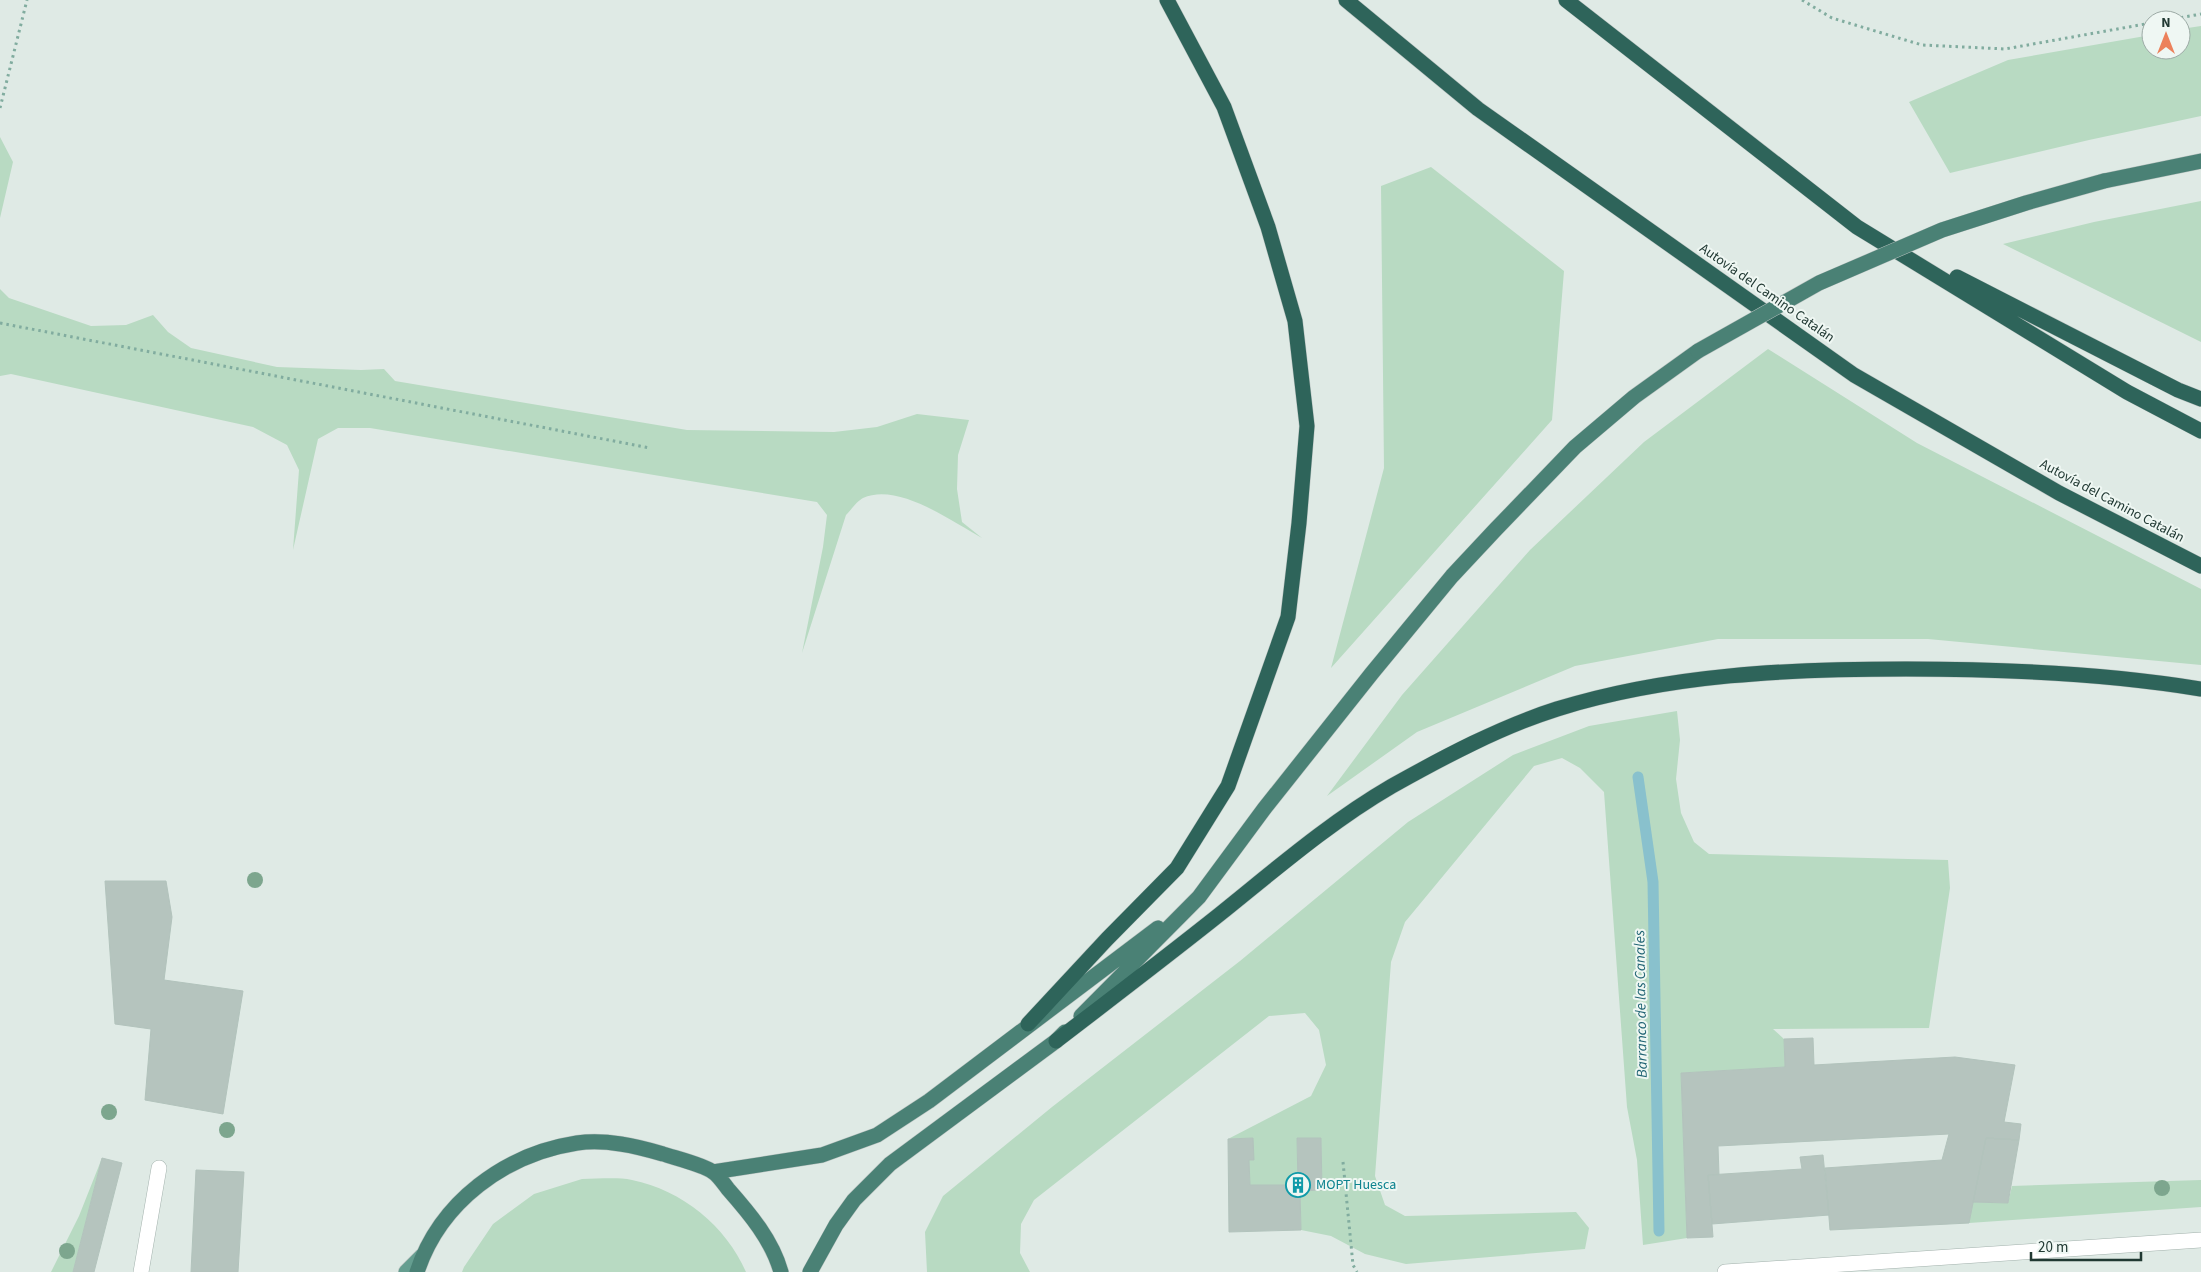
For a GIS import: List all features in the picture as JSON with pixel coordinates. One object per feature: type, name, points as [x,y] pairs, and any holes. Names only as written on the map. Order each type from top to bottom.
[{"type":"highway","points":[[1028,1024],[1177,868],[1228,786],[1288,617],[1300,523],[1307,426],[1295,321],[1268,226],[1224,107],[1167,0]]},
{"type":"highway","name":"Autovía del Camino Catalán","points":[[1346,0],[1478,109],[1854,374],[2059,493],[2201,566]]},
{"type":"highway","points":[[1566,0],[1857,226],[2127,392],[2201,431]]},
{"type":"highway","points":[[1056,1041],[1199,897],[1264,809],[1452,576],[1575,447],[1634,397],[1698,351],[1819,283],[1942,230],[2026,203],[2104,181],[2201,161]]},
{"type":"highway","points":[[1857,226],[2178,390],[2201,399]]},
{"type":"highway","points":[[810,1272],[836,1225],[854,1200],[890,1164],[1056,1041],[1217,917],[1321,832],[1390,787],[1476,742],[1555,710],[1616,693],[1677,682],[1764,672],[1855,669],[1960,669],[2058,672],[2201,688]]},
{"type":"highway","points":[[713,1172],[822,1155],[877,1134],[922,1106],[1028,1024],[1199,897]]},
{"type":"highway","points":[[417,1272],[422,1256],[448,1213],[485,1178],[530,1155],[578,1143],[629,1144],[677,1158],[713,1172],[753,1218],[778,1260],[781,1272]]},
{"type":"main road","points":[[406,1272],[422,1256]]},
{"type":"street","points":[[141,1272],[159,1168]]},
{"type":"street","points":[[1725,1272],[2201,1240]]},
{"type":"path","points":[[0,108],[26,0]]},
{"type":"path","points":[[1802,0],[1832,18],[1922,45],[2005,49],[2141,25]]},
{"type":"path","points":[[0,323],[650,448]]},
{"type":"path","points":[[1343,1162],[1353,1265],[1357,1272]]},
{"type":"green space","points":[[2201,26],[2201,116],[1950,173],[1909,102],[2008,60],[2141,37],[2141,60],[2191,60],[2191,28]]},
{"type":"green space","points":[[0,137],[13,162],[0,218]]},
{"type":"green space","points":[[1431,167],[1564,271],[1552,420],[1331,668],[1384,468],[1381,186]]},
{"type":"green space","points":[[2201,201],[2201,342],[2003,244],[2094,222]]},
{"type":"green space","points":[[0,289],[9,298],[91,326],[126,325],[153,315],[168,332],[191,348],[277,367],[384,369],[395,381],[687,430],[834,432],[877,427],[917,414],[969,420],[958,455],[957,489],[962,522],[982,538],[940,514],[908,499],[877,494],[861,499],[846,515],[802,653],[823,547],[827,515],[817,502],[370,428],[338,428],[318,439],[293,550],[299,470],[287,445],[253,427],[11,374],[0,376]]},
{"type":"green space","points":[[1768,349],[1917,443],[2201,589],[2201,665],[1928,639],[1718,639],[1575,666],[1417,732],[1327,796],[1402,695],[1530,550],[1644,442]]},
{"type":"green space","points":[[1677,711],[1680,740],[1676,779],[1681,813],[1694,842],[1709,854],[1948,860],[1950,888],[1929,1028],[1773,1029],[1784,1039],[1785,1067],[1681,1073],[1687,1238],[1643,1245],[1637,1160],[1627,1107],[1604,792],[1580,768],[1562,758],[1534,766],[1405,922],[1391,962],[1375,1176],[1385,1205],[1405,1216],[1576,1212],[1589,1228],[1585,1249],[1406,1264],[1365,1254],[1331,1236],[1301,1230],[1300,1191],[1322,1190],[1321,1138],[1297,1138],[1298,1185],[1250,1185],[1249,1160],[1253,1160],[1253,1138],[1228,1139],[1311,1096],[1326,1065],[1319,1030],[1305,1013],[1269,1016],[1034,1200],[1021,1224],[1020,1253],[1030,1272],[927,1272],[925,1232],[943,1196],[1052,1107],[1240,961],[1408,822],[1513,755],[1589,726]]},
{"type":"green space","points":[[102,1158],[73,1272],[51,1272],[79,1216]]},
{"type":"green space","points":[[614,1178],[632,1180],[668,1192],[685,1201],[714,1225],[727,1240],[746,1272],[462,1272],[493,1224],[534,1194],[582,1179]]},
{"type":"green space","points":[[2201,1180],[2201,1207],[1969,1223],[1973,1202],[2008,1203],[2012,1186]]},
{"type":"building","points":[[105,881],[166,881],[172,917],[164,980],[243,991],[223,1114],[145,1100],[151,1029],[115,1024]]},
{"type":"building","points":[[1813,1038],[1814,1065],[1955,1057],[2015,1065],[2004,1122],[2021,1124],[2019,1140],[1986,1138],[1969,1223],[1830,1230],[1825,1168],[1942,1160],[1949,1134],[1718,1146],[1719,1175],[1708,1175],[1713,1237],[1687,1238],[1681,1073],[1785,1067],[1784,1039]]},
{"type":"building","name":"MOPT Huesca","points":[[1253,1138],[1254,1160],[1249,1160],[1250,1185],[1298,1185],[1297,1138],[1321,1138],[1322,1190],[1300,1191],[1301,1230],[1229,1232],[1228,1139]]},
{"type":"building","points":[[1986,1138],[2019,1140],[2008,1203],[1973,1202]]},
{"type":"building","points":[[1823,1155],[1829,1215],[1712,1224],[1708,1175],[1802,1169],[1800,1157]]},
{"type":"building","points":[[102,1158],[122,1163],[94,1272],[73,1272]]},
{"type":"building","points":[[196,1170],[244,1172],[238,1272],[191,1272]]},
{"type":"waterway","name":"Barranco de las Canales","points":[[1638,777],[1653,882],[1659,1231]]},
{"type":"place","name":"MOPT Huesca","points":[[1298,1185]]}]
